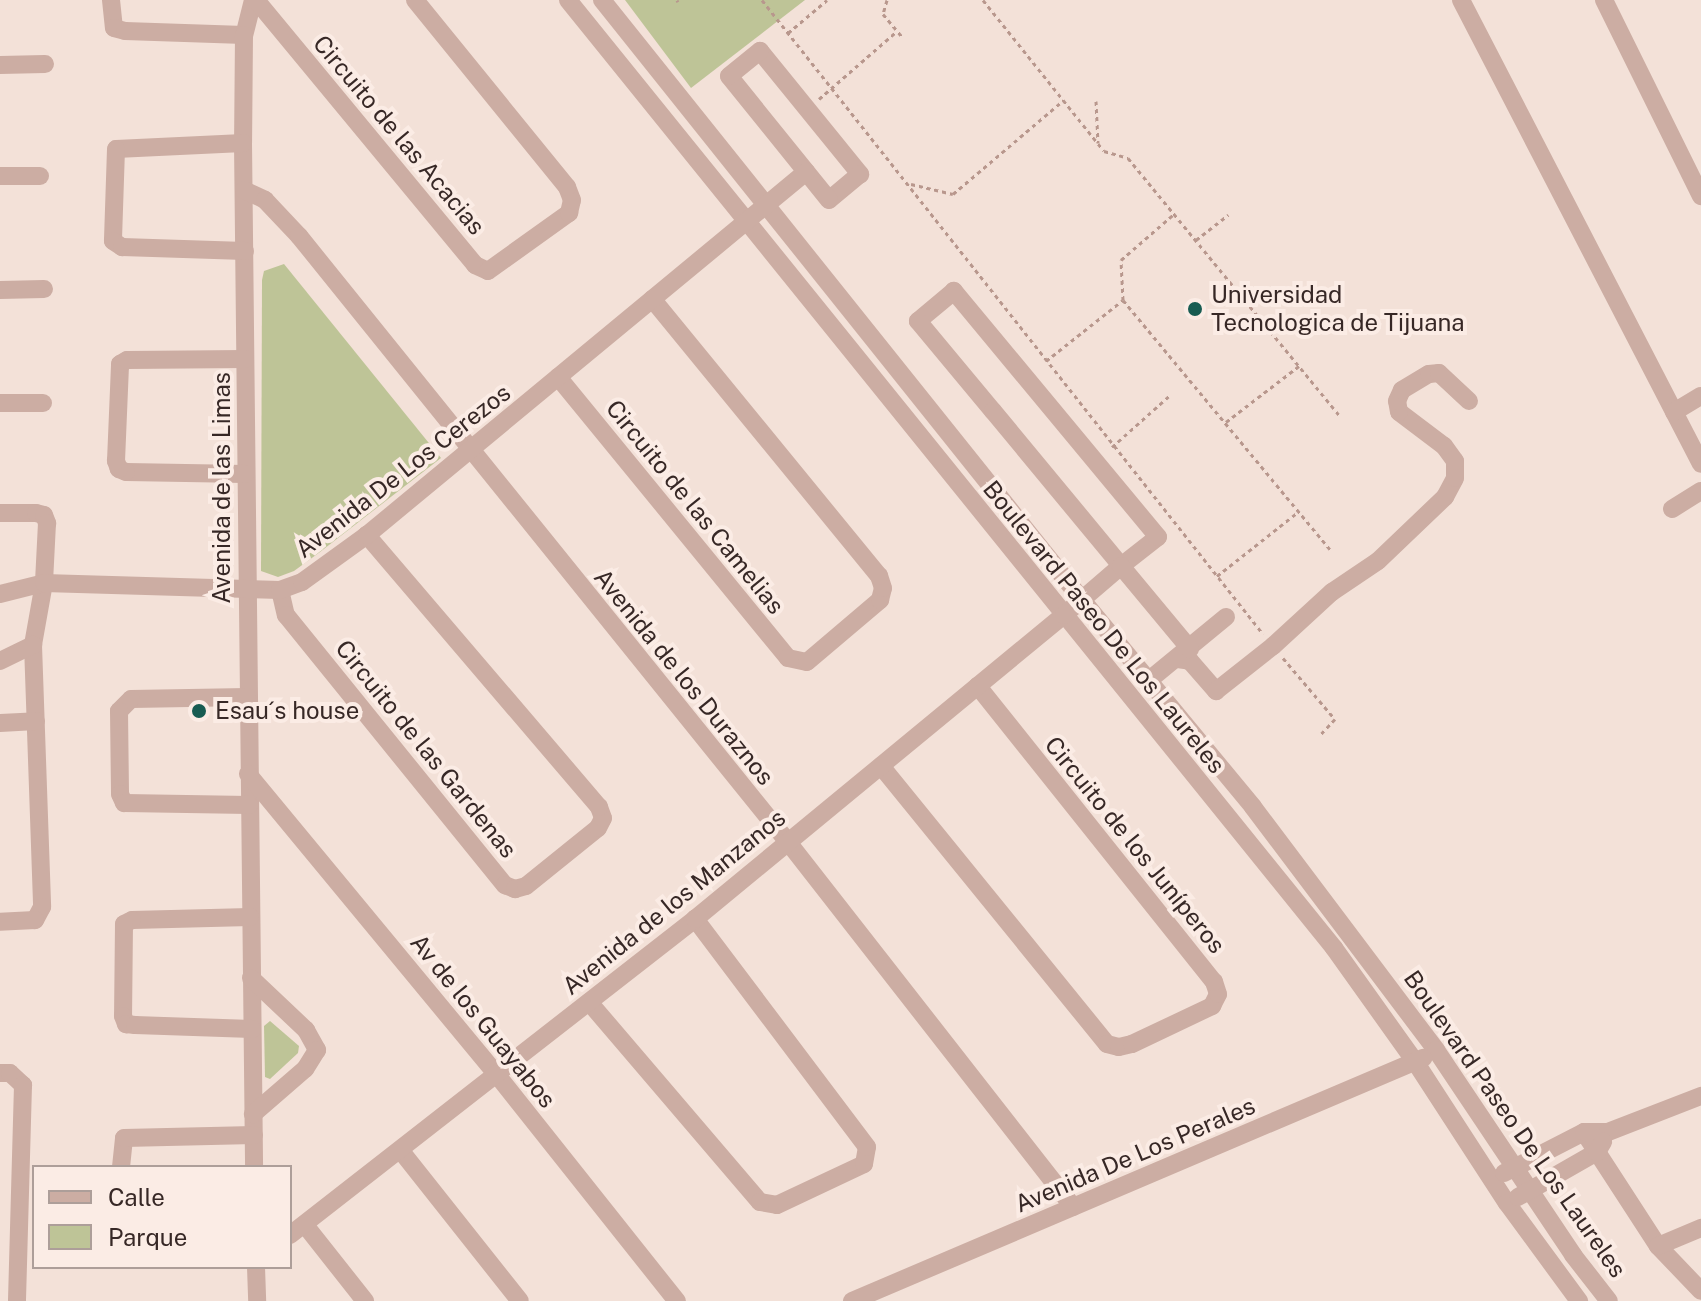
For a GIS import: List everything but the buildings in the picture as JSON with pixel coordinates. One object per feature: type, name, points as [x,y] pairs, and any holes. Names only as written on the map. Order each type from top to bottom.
[{"type":"street","points":[[111,0],[114,28],[244,35]]},
{"type":"street","name":"Circuito de las Acacias","points":[[255,0],[475,265],[488,271],[569,213],[572,200],[567,187],[415,0]]},
{"type":"street","name":"Avenida de las Limas","points":[[254,1165],[243,143],[244,35],[255,0]]},
{"type":"street","name":"Boulevard Paseo De Los Laureles","points":[[568,0],[1334,948],[1416,1063],[1507,1203],[1579,1301]]},
{"type":"street","name":"Boulevard Paseo De Los Laureles","points":[[602,0],[1082,600],[1262,819],[1436,1050],[1513,1168],[1609,1301]]},
{"type":"street","points":[[1461,0],[1701,464]]},
{"type":"street","points":[[1604,0],[1701,196]]},
{"type":"street","points":[[760,51],[806,108],[860,174],[829,200],[729,76],[760,51]]},
{"type":"street","points":[[0,65],[45,64]]},
{"type":"street","points":[[243,143],[116,149],[113,241],[122,247],[245,251]]},
{"type":"street","name":"Avenida De Los Cerezos","points":[[0,594],[44,583],[280,590],[302,582],[367,535],[806,172]]},
{"type":"street","points":[[0,176],[40,176]]},
{"type":"street","name":"Avenida de los Duraznos","points":[[244,190],[265,200],[299,236],[788,842],[1073,1207]]},
{"type":"street","points":[[0,290],[44,289]]},
{"type":"street","points":[[1095,461],[954,291],[918,321],[1121,566],[1184,654],[1216,691],[1273,646],[1332,592],[1378,561],[1445,497],[1455,478],[1455,461],[1444,446],[1399,412],[1397,401],[1402,390],[1429,374],[1439,373],[1469,401]]},
{"type":"street","name":"Circuito de las Camelias","points":[[558,377],[788,658],[797,663],[807,662],[880,600],[883,588],[879,576],[652,299]]},
{"type":"street","points":[[245,359],[127,360],[120,364],[116,446],[119,469],[126,472],[245,474]]},
{"type":"street","points":[[1674,412],[1701,396]]},
{"type":"street","points":[[0,403],[43,403]]},
{"type":"street","name":"Avenida de los Manzanos","points":[[298,1230],[695,919],[1158,537],[1095,461]]},
{"type":"street","points":[[1672,509],[1701,491]]},
{"type":"street","points":[[0,513],[44,515],[47,523],[44,583],[33,645],[42,907],[35,920],[0,922]]},
{"type":"street","name":"Circuito de las Gardenas","points":[[280,590],[286,615],[505,885],[515,889],[526,886],[598,828],[603,818],[599,807],[367,535]]},
{"type":"street","points":[[1148,681],[1226,617]]},
{"type":"street","points":[[0,661],[33,645]]},
{"type":"street","name":"Circuito de los Juníperos","points":[[881,766],[1107,1044],[1119,1047],[1132,1044],[1212,1006],[1218,994],[1214,982],[978,686]]},
{"type":"street","points":[[247,697],[131,699],[119,711],[120,794],[124,803],[249,805]]},
{"type":"street","points":[[0,723],[36,721]]},
{"type":"street","name":"Av de los Guayabos","points":[[248,774],[497,1075],[677,1301]]},
{"type":"street","points":[[250,917],[132,920],[124,924],[123,1016],[126,1024],[135,1025],[252,1029]]},
{"type":"street","points":[[589,1002],[760,1202],[777,1205],[864,1164],[867,1147],[695,919]]},
{"type":"street","points":[[251,978],[306,1030],[317,1050],[305,1069],[253,1114]]},
{"type":"street","name":"Avenida De Los Perales","points":[[852,1301],[1416,1063],[1436,1050]]},
{"type":"street","points":[[0,1073],[10,1073],[23,1085],[12,1289]]},
{"type":"street","points":[[1491,1179],[1584,1132],[1608,1132],[1701,1096]]},
{"type":"street","points":[[1584,1132],[1658,1246],[1701,1291]]},
{"type":"street","points":[[1507,1203],[1597,1152],[1608,1132]]},
{"type":"street","points":[[121,1165],[124,1138],[254,1135]]},
{"type":"street","points":[[401,1151],[520,1301]]},
{"type":"street","points":[[1658,1246],[1701,1228]]},
{"type":"street","points":[[298,1230],[365,1301]]},
{"type":"street","points":[[256,1269],[257,1301]]},
{"type":"path","points":[[762,0],[1217,576],[1298,512]]},
{"type":"path","points":[[788,33],[827,0]]},
{"type":"path","points":[[887,0],[883,14],[903,38]]},
{"type":"path","points":[[983,0],[1104,151],[1128,158],[1340,416]]},
{"type":"path","points":[[806,108],[897,31]]},
{"type":"path","points":[[909,184],[953,194],[1064,100]]},
{"type":"path","points":[[1096,101],[1098,143]]},
{"type":"path","points":[[1174,214],[1121,260],[1123,300],[1332,552]]},
{"type":"path","points":[[1196,240],[1228,215]]},
{"type":"path","points":[[1045,362],[1123,300]]},
{"type":"path","points":[[1225,424],[1299,366]]},
{"type":"path","points":[[1095,461],[1169,396]]},
{"type":"green space","points":[[625,0],[805,0],[691,88]]},
{"type":"green space","points":[[284,264],[441,458],[294,571],[278,577],[261,571],[262,280],[264,271]]},
{"type":"green space","points":[[270,1021],[299,1046],[298,1053],[270,1079],[265,1077],[264,1026]]},
{"type":"place","name":"Universidad Tecnologica de Tijuana","points":[[1195,309]]},
{"type":"place","name":"Esau´s house","points":[[199,711]]}]
